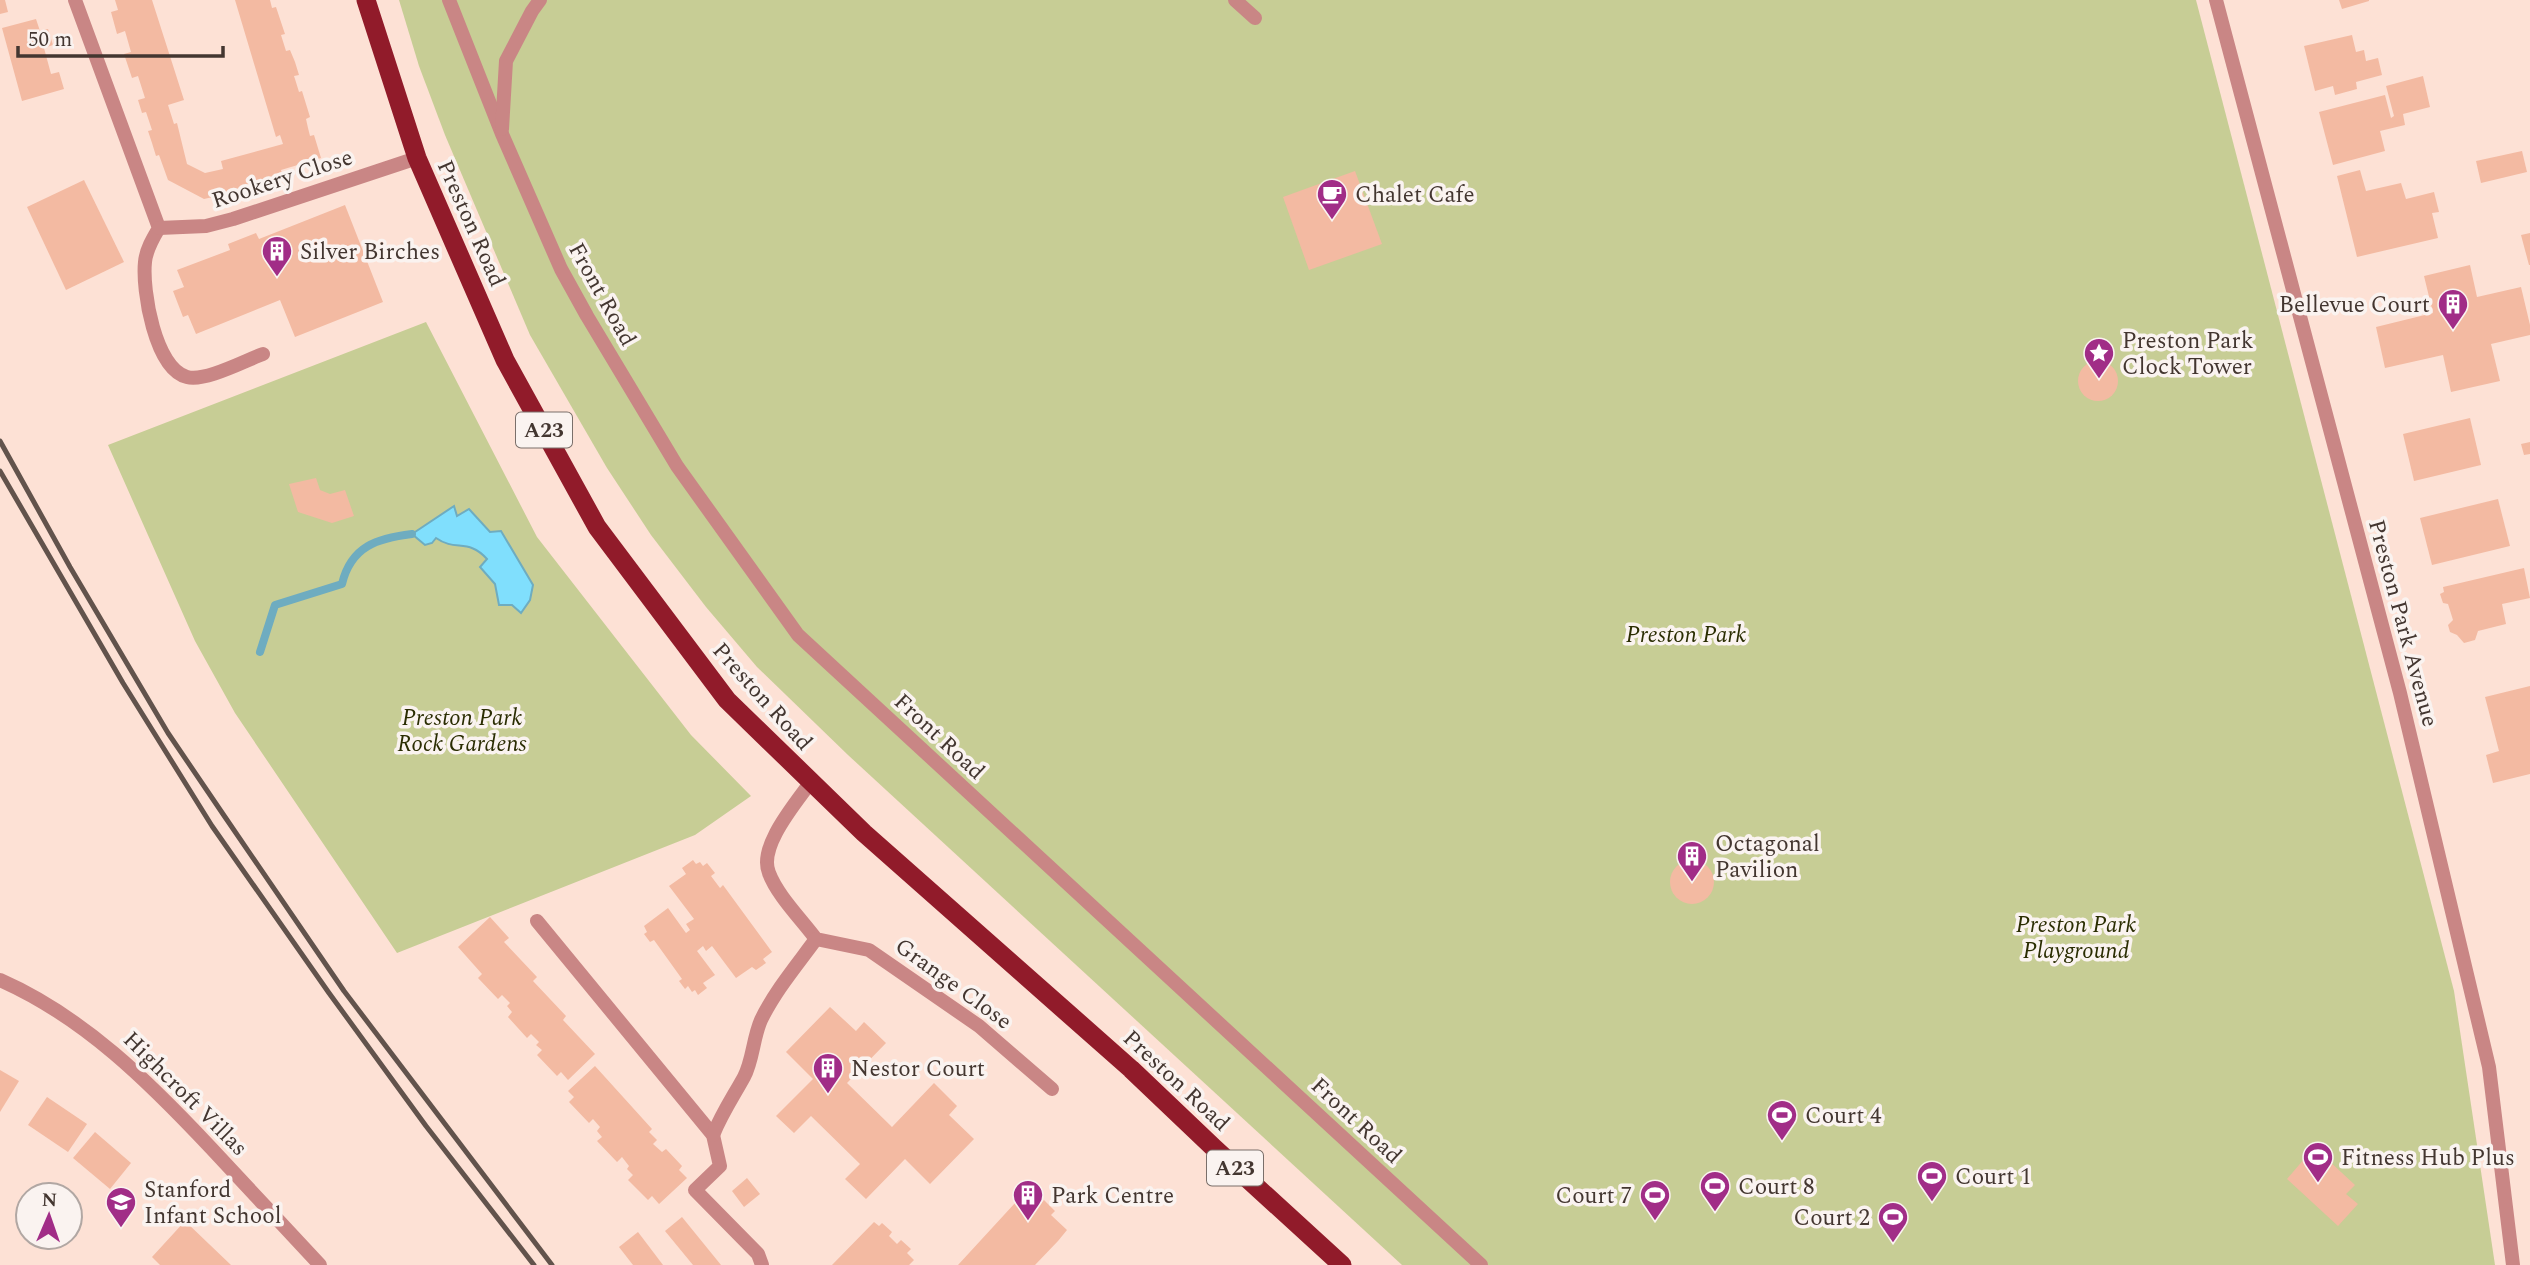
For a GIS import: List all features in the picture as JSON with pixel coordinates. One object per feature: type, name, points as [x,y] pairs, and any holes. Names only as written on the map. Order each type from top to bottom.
[{"type":"highway","name":"Preston Road","points":[[366,0],[417,158],[505,360],[597,527],[727,699],[810,783],[1131,1069],[1342,1265]]},
{"type":"street","points":[[75,0],[159,228],[145,259],[144,271],[154,333],[170,368],[184,377],[198,378],[263,354]]},
{"type":"street","name":"Front Road","points":[[449,0],[502,134],[561,269],[677,467],[798,635],[1481,1265]]},
{"type":"street","name":"Front Road","points":[[502,134],[506,61],[540,0]]},
{"type":"street","points":[[1236,0],[1255,18],[1250,0]]},
{"type":"street","name":"Preston Park Avenue","points":[[2216,0],[2400,693],[2489,1067],[2513,1265]]},
{"type":"street","name":"Rookery Close","points":[[159,228],[206,226],[233,219],[417,158]]},
{"type":"street","points":[[713,1135],[725,1106],[744,1076],[754,1038],[763,1017],[774,997],[816,939],[776,886],[768,872],[767,856],[780,828],[810,783]]},
{"type":"street","points":[[537,920],[713,1135],[720,1166],[695,1190],[758,1254],[762,1265]]},
{"type":"street","name":"Grange Close","points":[[816,939],[869,950],[979,1026],[1052,1089]]},
{"type":"street","name":"Highcroft Villas","points":[[0,980],[62,1013],[148,1082],[320,1265]]},
{"type":"green space","name":"Preston Park","points":[[399,0],[2196,0],[2454,991],[2495,1265],[1402,1265],[848,755],[757,667],[706,607],[651,535],[607,468],[530,335],[445,135],[419,66]]},
{"type":"green space","name":"Preston Park Rock Gardens","points":[[426,322],[537,537],[691,735],[751,796],[695,835],[397,953],[235,713],[195,641],[108,445]]},
{"type":"water","points":[[454,506],[457,516],[469,509],[490,532],[501,531],[533,585],[530,600],[521,613],[512,605],[499,605],[495,584],[480,567],[487,559],[480,553],[436,538],[425,545],[412,534]]},
{"type":"building","points":[[0,0],[5,0],[8,12],[0,14]]},
{"type":"building","points":[[115,0],[152,0],[184,100],[168,105],[174,124],[177,123],[187,164],[205,173],[223,169],[221,161],[283,144],[280,135],[276,137],[235,0],[270,0],[272,8],[276,7],[285,34],[281,35],[286,51],[290,50],[295,62],[299,75],[294,76],[310,117],[306,119],[310,136],[314,135],[321,158],[281,170],[283,177],[256,184],[257,187],[204,199],[168,180],[159,155],[156,156],[148,131],[152,130],[146,112],[142,113],[138,100],[145,98],[138,76],[132,78],[124,54],[131,52],[125,31],[117,34],[111,12],[118,10]]},
{"type":"building","points":[[2339,0],[2369,0],[2369,1],[2342,9]]},
{"type":"building","points":[[36,19],[40,31],[48,29],[53,45],[44,48],[51,74],[59,72],[64,89],[22,101],[2,28]]},
{"type":"building","points":[[2352,35],[2356,52],[2364,50],[2366,61],[2378,58],[2382,75],[2356,82],[2357,89],[2335,95],[2333,86],[2315,91],[2304,46]]},
{"type":"building","points":[[2423,76],[2430,107],[2403,114],[2405,125],[2380,131],[2385,151],[2333,165],[2319,112],[2385,95],[2391,118],[2394,116],[2386,86]]},
{"type":"building","points":[[2522,151],[2527,172],[2481,183],[2476,161]]},
{"type":"building","points":[[2360,170],[2366,191],[2401,183],[2406,199],[2434,192],[2439,212],[2432,213],[2438,238],[2357,257],[2337,176]]},
{"type":"building","name":"Chalet Cafe","points":[[1355,171],[1382,244],[1309,270],[1283,197]]},
{"type":"building","points":[[84,180],[124,262],[66,290],[27,207]]},
{"type":"building","name":"Silver Birches","points":[[345,205],[383,302],[295,337],[280,300],[196,334],[188,315],[183,317],[173,291],[184,287],[177,270],[230,250],[228,244],[256,233],[259,239]]},
{"type":"building","points":[[2530,233],[2530,265],[2529,265],[2521,235]]},
{"type":"building","name":"Bellevue Court","points":[[2470,265],[2477,297],[2521,287],[2530,335],[2491,344],[2500,381],[2451,392],[2443,355],[2385,368],[2376,327],[2433,313],[2424,276]]},
{"type":"building","points":[[2098,361],[2106,362],[2112,367],[2117,373],[2117,389],[2112,395],[2106,400],[2098,401],[2090,400],[2084,395],[2079,389],[2078,381],[2079,373],[2084,367],[2090,362]]},
{"type":"building","points":[[2470,418],[2481,465],[2414,481],[2403,434]]},
{"type":"building","points":[[2530,442],[2530,454],[2524,455],[2521,444]]},
{"type":"building","points":[[316,478],[320,490],[330,494],[345,490],[354,516],[332,523],[298,512],[289,484]]},
{"type":"building","points":[[2498,499],[2510,546],[2432,565],[2420,518]]},
{"type":"building","points":[[2524,568],[2530,598],[2502,604],[2506,624],[2478,631],[2475,640],[2464,643],[2450,632],[2448,625],[2453,620],[2448,604],[2443,603],[2440,594],[2444,592],[2443,587]]},
{"type":"building","points":[[2530,686],[2530,774],[2493,783],[2486,755],[2499,751],[2485,697]]},
{"type":"building","points":[[693,860],[703,866],[707,863],[715,873],[711,876],[720,888],[723,885],[772,952],[763,959],[766,963],[756,970],[752,967],[736,978],[712,946],[706,951],[703,946],[697,951],[715,975],[703,983],[707,988],[698,995],[688,986],[685,989],[679,981],[682,979],[654,940],[650,942],[644,934],[647,932],[644,926],[668,908],[686,933],[690,930],[686,924],[694,919],[669,886],[686,874],[682,868]]},
{"type":"building","name":"Octagonal Pavilion","points":[[1692,860],[1707,867],[1714,882],[1707,897],[1692,904],[1677,897],[1670,882],[1677,867]]},
{"type":"building","points":[[490,917],[509,938],[504,942],[537,977],[533,981],[566,1016],[563,1020],[595,1054],[568,1080],[561,1072],[557,1076],[537,1055],[542,1050],[536,1045],[539,1042],[531,1034],[527,1038],[508,1017],[512,1012],[507,1006],[510,1003],[502,995],[498,999],[478,978],[482,974],[458,947]]},
{"type":"building","name":"Nestor Court","points":[[830,1007],[856,1031],[864,1022],[886,1043],[847,1083],[892,1127],[934,1083],[957,1106],[949,1115],[974,1139],[930,1184],[905,1159],[866,1199],[845,1179],[860,1164],[811,1116],[794,1133],[776,1116],[813,1079],[786,1052]]},
{"type":"building","points":[[595,1066],[652,1129],[649,1132],[657,1140],[653,1144],[662,1152],[666,1149],[682,1166],[679,1170],[687,1178],[659,1204],[652,1196],[648,1200],[628,1180],[633,1175],[622,1157],[617,1162],[597,1141],[602,1137],[597,1131],[600,1127],[593,1119],[589,1123],[569,1102],[574,1097],[568,1091]]},
{"type":"building","points":[[0,1070],[19,1081],[0,1112]]},
{"type":"building","points":[[47,1097],[87,1124],[68,1152],[28,1125]]},
{"type":"building","points":[[95,1132],[131,1163],[110,1189],[73,1158]]},
{"type":"building","points":[[2305,1158],[2318,1169],[2327,1159],[2355,1185],[2346,1194],[2358,1204],[2338,1226],[2287,1179]]},
{"type":"building","points":[[747,1178],[760,1194],[744,1207],[732,1191]]},
{"type":"building","name":"Park Centre","points":[[1025,1192],[1039,1205],[1044,1200],[1055,1211],[1051,1215],[1067,1230],[1058,1241],[1035,1265],[958,1265]]},
{"type":"building","points":[[682,1217],[721,1265],[693,1265],[665,1231]]},
{"type":"building","points":[[185,1221],[231,1265],[160,1265],[152,1257]]},
{"type":"building","points":[[874,1222],[879,1226],[882,1223],[892,1232],[889,1236],[897,1244],[901,1240],[911,1249],[907,1253],[914,1260],[909,1265],[832,1265]]},
{"type":"building","points":[[638,1232],[663,1265],[633,1265],[619,1247]]},
{"type":"waterway","points":[[260,652],[275,605],[342,584],[352,561],[368,546],[388,538],[412,534]]},
{"type":"railway","points":[[0,441],[70,567],[168,733],[344,991],[552,1265]]},
{"type":"railway","points":[[0,471],[123,683],[212,826],[426,1126],[534,1265]]},
{"type":"place","name":"Chalet Cafe","points":[[1332,221]]},
{"type":"place","name":"Silver Birches","points":[[277,278]]},
{"type":"place","name":"Bellevue Court","points":[[2453,331]]},
{"type":"place","name":"Preston Park Clock Tower","points":[[2099,380]]},
{"type":"place","name":"Octagonal Pavilion","points":[[1692,883]]},
{"type":"place","name":"Nestor Court","points":[[828,1095]]},
{"type":"place","name":"Court 4","points":[[1782,1142]]},
{"type":"place","name":"Fitness Hub Plus","points":[[2318,1184]]},
{"type":"place","name":"Court 1","points":[[1932,1203]]},
{"type":"place","name":"Court 8","points":[[1715,1213]]},
{"type":"place","name":"Park Centre","points":[[1028,1222]]},
{"type":"place","name":"Court 7","points":[[1655,1222]]},
{"type":"place","name":"Stanford Infant School","points":[[121,1229]]},
{"type":"place","name":"Court 2","points":[[1893,1244]]},
{"type":"park label","name":"Preston Park Playground","points":[[2076,937]]}]
